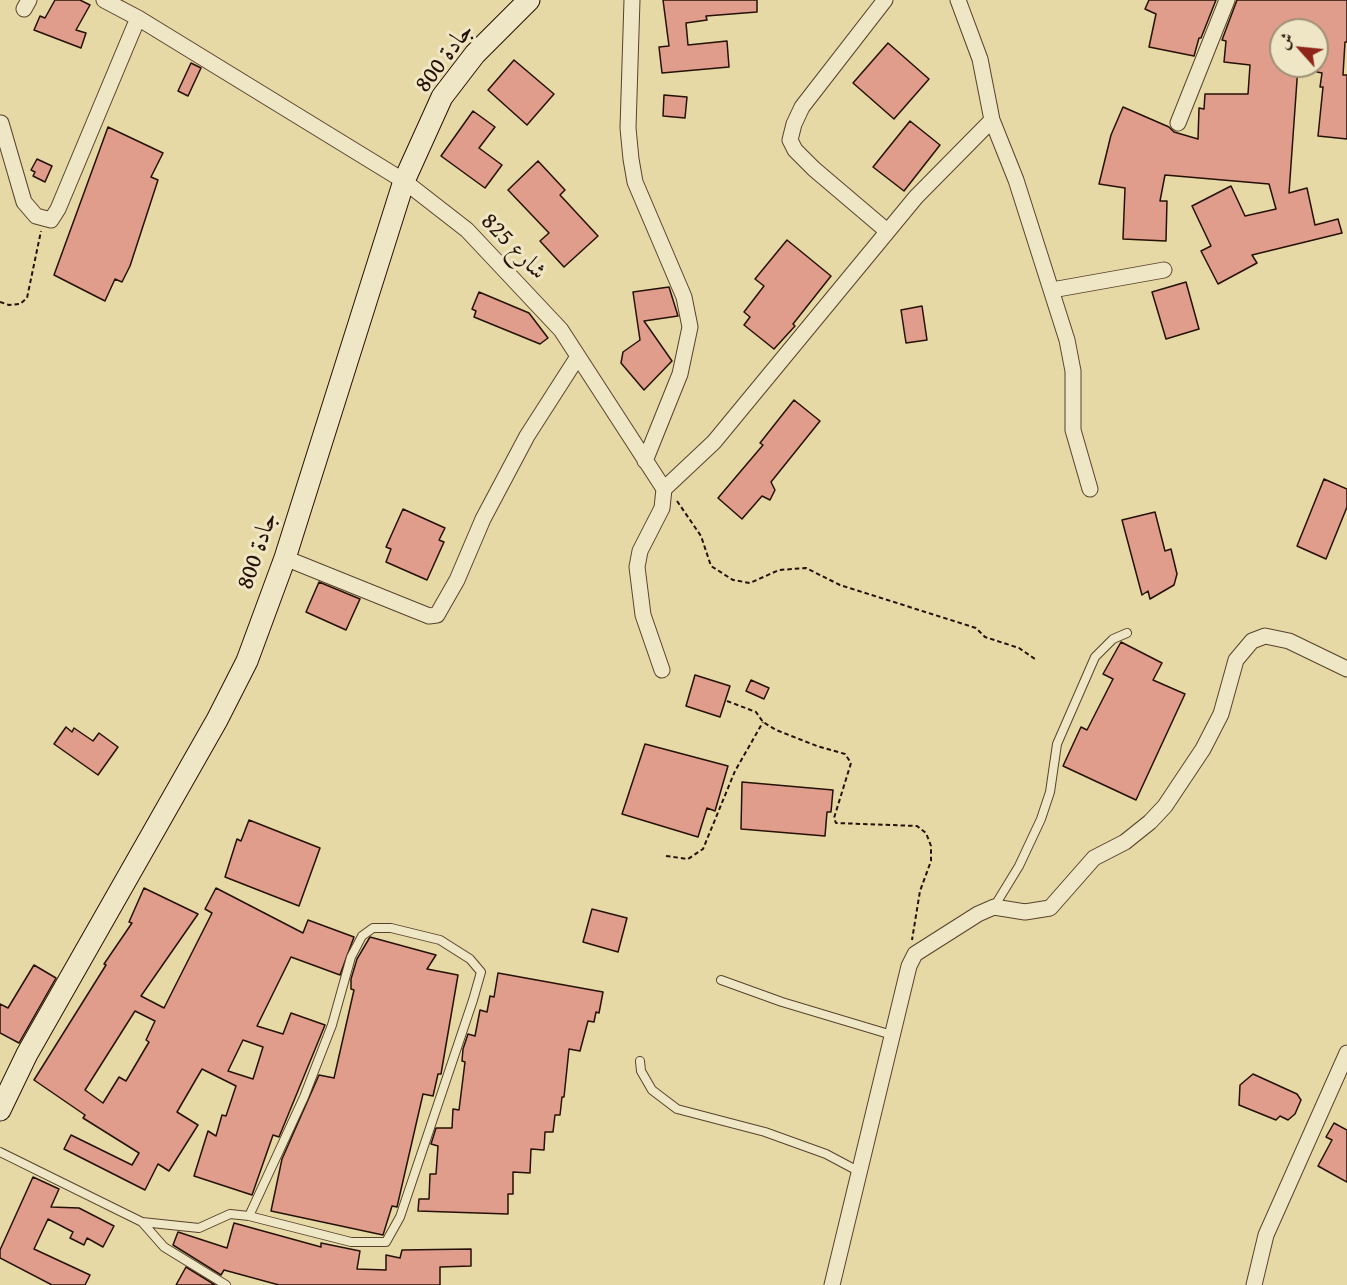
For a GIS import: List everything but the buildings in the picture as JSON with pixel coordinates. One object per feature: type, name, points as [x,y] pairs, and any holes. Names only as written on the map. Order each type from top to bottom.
[{"type":"main road","name":"جادة 800","points":[[0,1110],[5,1088],[217,720],[247,661],[285,558],[404,181],[441,97],[475,54],[529,0]]},
{"type":"street","name":"شارع 825","points":[[104,0],[138,18],[404,181],[467,230],[561,330],[576,358],[664,489]]},
{"type":"street","points":[[632,0],[628,128],[635,182],[684,297],[690,327],[680,374],[645,461]]},
{"type":"street","points":[[885,0],[802,107],[794,123],[790,140],[795,150],[814,169],[887,231]]},
{"type":"street","points":[[958,0],[980,59],[992,120],[1016,180],[1053,290],[1072,358],[1073,430],[1090,489]]},
{"type":"street","points":[[1178,123],[1227,0]]},
{"type":"street","points":[[1,123],[24,202],[32,212],[43,219],[51,220],[58,209],[138,18]]},
{"type":"street","points":[[662,670],[643,615],[637,567],[640,552],[662,508],[664,489],[714,442],[916,196],[992,120]]},
{"type":"street","points":[[1053,290],[1164,270]]},
{"type":"street","points":[[285,558],[429,616],[437,615],[457,580],[483,519],[527,436],[576,358]]},
{"type":"street","points":[[832,1285],[909,966],[915,954],[969,920],[994,908],[1025,912],[1050,908],[1094,858],[1125,842],[1150,822],[1165,806],[1203,749],[1221,714],[1236,660],[1252,641],[1265,636],[1289,641],[1347,669]]},
{"type":"street","points":[[1254,1285],[1266,1235],[1347,1053]]},
{"type":"lane","points":[[994,908],[1019,866],[1038,826],[1050,792],[1060,736],[1095,657],[1113,639],[1127,633]]},
{"type":"lane","points":[[0,1152],[142,1222],[199,1228],[230,1214],[249,1216],[351,1242],[386,1242],[400,1217],[473,1000],[481,972],[470,959],[440,940],[391,928],[373,928],[362,936],[351,957],[332,1025],[304,1097],[249,1216]]},
{"type":"lane","points":[[721,980],[892,1035]]},
{"type":"lane","points":[[640,1060],[641,1071],[652,1090],[666,1104],[690,1114],[739,1124],[796,1143],[858,1171]]},
{"type":"lane","points":[[142,1222],[164,1247],[226,1285]]},
{"type":"path","points":[[0,302],[9,305],[20,304],[27,298],[43,219]]},
{"type":"path","points":[[664,489],[681,504],[701,536],[711,566],[733,580],[750,583],[778,570],[807,568],[840,585],[976,628],[985,637],[1019,648],[1035,659]]},
{"type":"path","points":[[727,701],[756,712],[763,722],[817,746],[840,751],[849,758],[850,763],[834,818],[836,823],[917,826],[926,833],[931,846],[931,861],[920,891],[914,922],[912,940],[915,954]]},
{"type":"path","points":[[666,856],[688,859],[703,849],[735,771],[763,722]]}]
